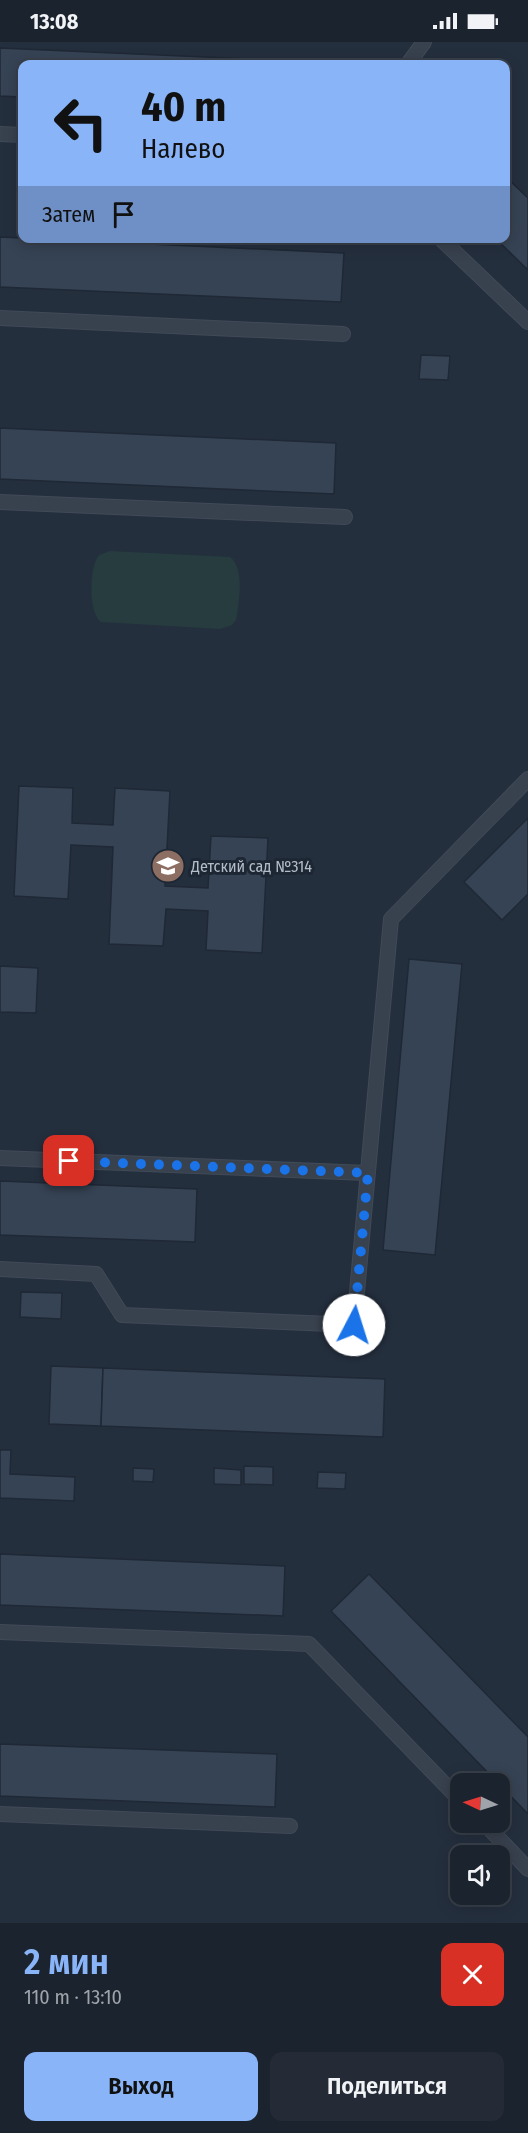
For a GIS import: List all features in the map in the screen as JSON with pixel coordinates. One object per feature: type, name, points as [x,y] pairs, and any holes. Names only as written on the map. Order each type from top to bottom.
[{"type":"lane","points":[[411,60],[424,42]]},
{"type":"lane","points":[[0,134],[18,135]]},
{"type":"lane","points":[[446,243],[528,322]]},
{"type":"lane","points":[[0,318],[343,334]]},
{"type":"lane","points":[[0,502],[345,517]]},
{"type":"lane","points":[[0,1269],[96,1274],[122,1315],[354,1325],[391,919],[528,779]]},
{"type":"lane","points":[[0,1158],[368,1173]]},
{"type":"lane","points":[[0,1632],[309,1644],[450,1790]]},
{"type":"lane","points":[[0,1814],[290,1826]]},
{"type":"lane","points":[[494,1833],[528,1869]]},
{"type":"green space","points":[[110,551],[230,557],[235,562],[239,577],[236,620],[232,625],[220,629],[101,622],[97,617],[92,600],[93,569],[99,555]]},
{"type":"building","points":[[0,48],[271,60],[18,60],[18,97],[0,96]]},
{"type":"building","points":[[510,181],[528,198],[528,270],[500,243],[510,243]]},
{"type":"building","points":[[0,237],[18,238],[18,243],[129,243],[344,253],[341,302],[0,287]]},
{"type":"building","points":[[421,355],[450,356],[448,380],[419,379]]},
{"type":"building","points":[[0,428],[336,443],[334,494],[0,479]]},
{"type":"building","points":[[19,786],[73,788],[72,823],[113,825],[115,788],[170,791],[165,886],[208,888],[211,836],[268,838],[262,953],[206,950],[208,911],[166,909],[163,946],[109,944],[113,847],[71,845],[68,899],[14,896]]},
{"type":"building","points":[[528,818],[528,894],[502,920],[464,882]]},
{"type":"building","points":[[409,959],[462,964],[435,1255],[383,1250]]},
{"type":"building","points":[[0,966],[38,968],[36,1013],[0,1012]]},
{"type":"building","points":[[0,1181],[197,1189],[195,1242],[0,1235]]},
{"type":"building","points":[[21,1292],[62,1293],[61,1319],[20,1317]]},
{"type":"building","points":[[51,1366],[103,1368],[101,1426],[49,1424]]},
{"type":"building","points":[[103,1368],[385,1379],[383,1437],[101,1426]]},
{"type":"building","points":[[0,1450],[11,1450],[10,1474],[75,1477],[74,1501],[0,1498]]},
{"type":"building","points":[[244,1466],[273,1467],[273,1485],[244,1484]]},
{"type":"building","points":[[133,1468],[154,1469],[153,1482],[133,1481]]},
{"type":"building","points":[[214,1468],[241,1470],[241,1485],[214,1484]]},
{"type":"building","points":[[318,1472],[346,1473],[345,1489],[317,1488]]},
{"type":"building","points":[[0,1554],[285,1566],[283,1616],[0,1605]]},
{"type":"building","points":[[369,1574],[528,1737],[528,1814],[510,1795],[510,1773],[488,1773],[331,1611]]},
{"type":"building","points":[[0,1744],[277,1754],[275,1807],[0,1796]]},
{"type":"place","name":"Детский сад №314","points":[[168,866]]},
{"type":"route","points":[[69,1161],[368,1173],[354,1325]]}]
